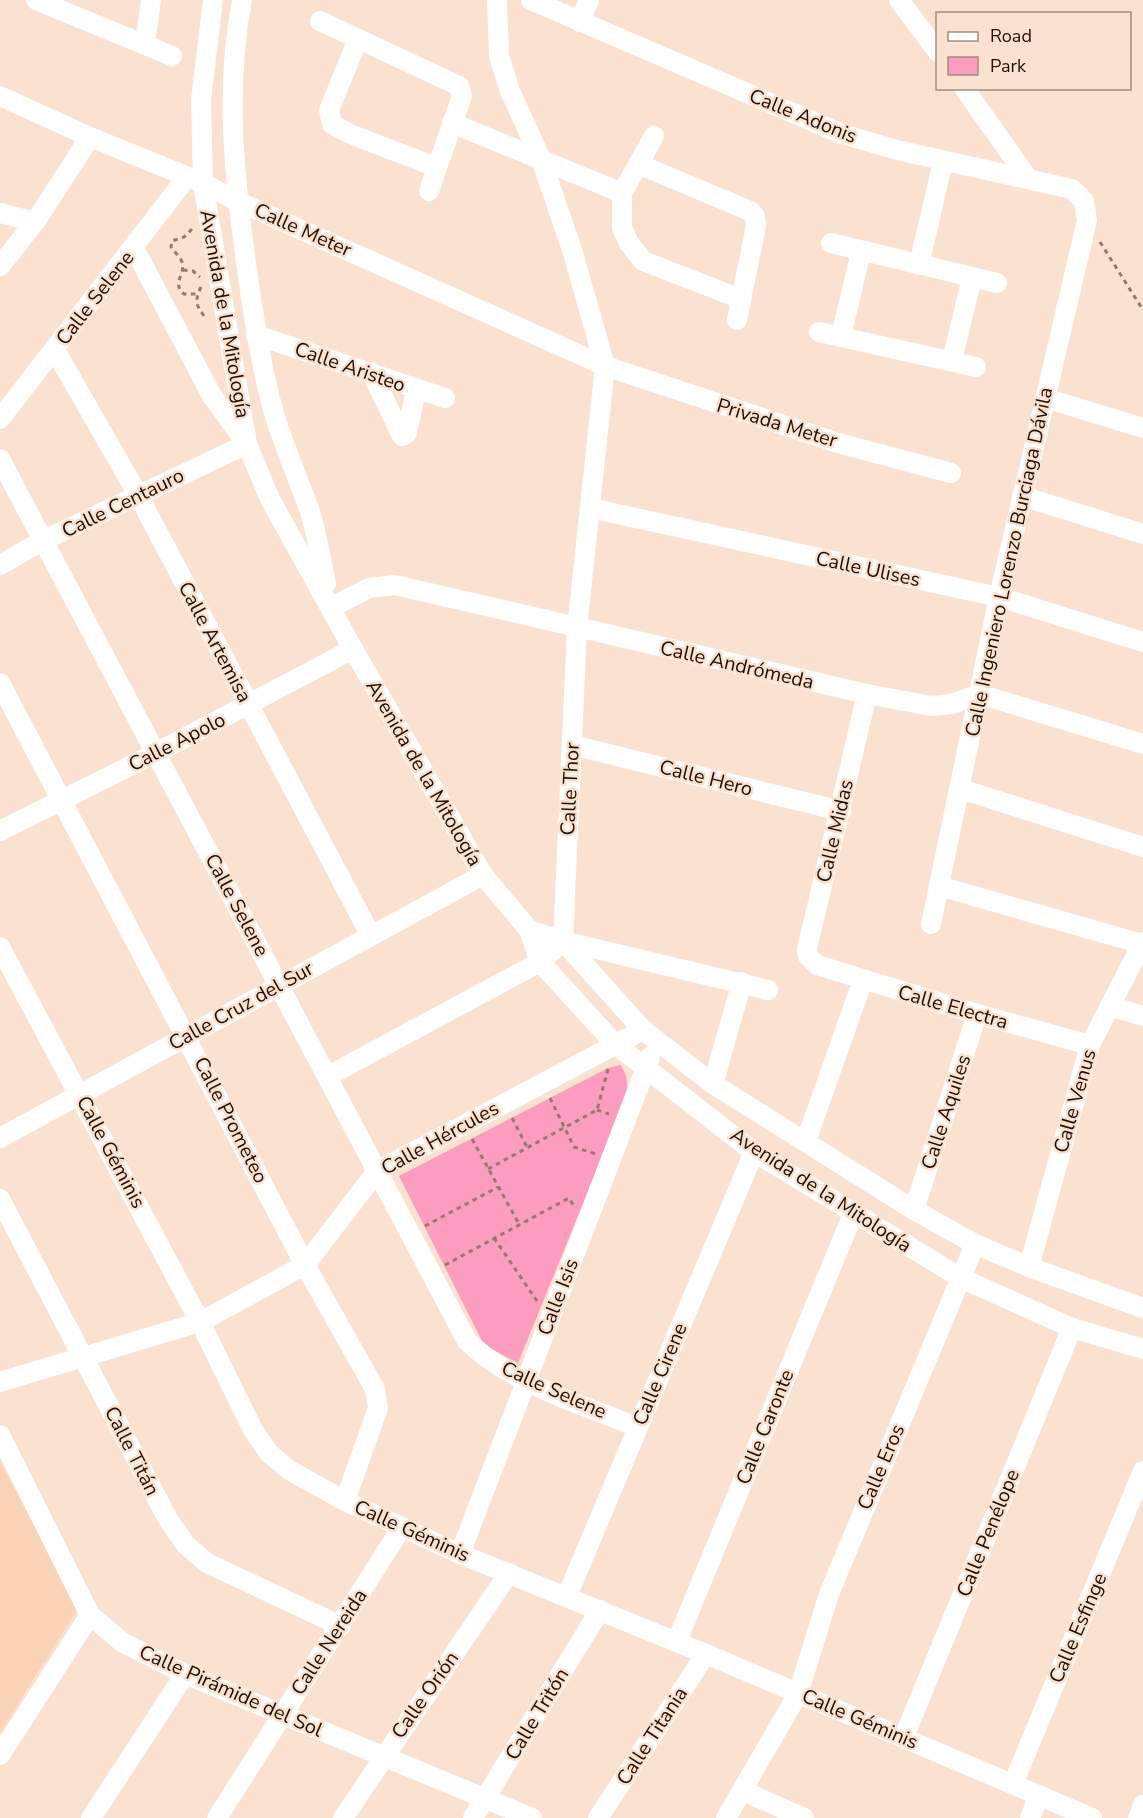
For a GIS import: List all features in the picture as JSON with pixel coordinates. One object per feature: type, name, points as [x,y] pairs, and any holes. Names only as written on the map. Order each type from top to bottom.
[{"type":"street","points":[[36,0],[172,56]]},
{"type":"street","points":[[144,45],[151,0]]},
{"type":"street","name":"Avenida de la Mitología","points":[[213,0],[201,100],[195,180],[208,213],[247,444],[270,499],[332,607],[353,649],[483,874],[529,930],[540,962],[615,1044],[754,1152],[961,1278],[1072,1328],[1143,1349]]},
{"type":"street","name":"Avenida de la Mitología","points":[[242,0],[234,39],[232,98],[237,201],[256,335],[289,463],[309,510],[332,607]]},
{"type":"street","points":[[497,0],[499,56],[510,91],[541,159],[573,253],[605,366]]},
{"type":"street","name":"Calle Adonis","points":[[531,0],[842,134],[1072,189],[1085,211]]},
{"type":"street","points":[[580,22],[589,0]]},
{"type":"street","points":[[899,0],[936,49]]},
{"type":"street","points":[[320,21],[447,78],[459,86],[462,96],[429,191]]},
{"type":"street","points":[[358,39],[329,110],[332,124],[350,134],[436,167]]},
{"type":"street","points":[[965,90],[1027,177]]},
{"type":"street","name":"Calle Meter","points":[[0,96],[90,137],[195,180],[605,366]]},
{"type":"street","points":[[452,123],[622,192]]},
{"type":"street","points":[[654,136],[622,192],[622,228],[635,253],[643,261],[741,299]]},
{"type":"street","points":[[0,266],[35,222],[90,137]]},
{"type":"street","points":[[920,265],[943,160]]},
{"type":"street","points":[[638,164],[750,211],[755,216],[756,226],[737,320]]},
{"type":"street","name":"Calle Selene","points":[[0,419],[134,248],[195,180]]},
{"type":"street","name":"Calle Ingeniero Lorenzo Burciaga Dávila","points":[[931,924],[961,789],[999,597],[1085,211]]},
{"type":"street","points":[[0,213],[35,222]]},
{"type":"street","points":[[831,243],[997,283]]},
{"type":"street","points":[[134,248],[212,396],[247,444]]},
{"type":"street","points":[[841,336],[861,252]]},
{"type":"street","points":[[952,360],[972,278]]},
{"type":"street","points":[[819,332],[952,360],[976,368]]},
{"type":"street","name":"Calle Aristeo","points":[[256,335],[445,398]]},
{"type":"street","name":"Calle Artemisa","points":[[55,350],[138,495],[371,936]]},
{"type":"street","name":"Privada Meter","points":[[605,366],[838,443],[951,473]]},
{"type":"street","name":"Calle Thor","points":[[563,941],[577,628],[605,366]]},
{"type":"street","points":[[371,372],[402,436],[407,433],[416,390]]},
{"type":"street","points":[[1045,398],[1143,428]]},
{"type":"street","name":"Calle Centauro","points":[[0,565],[42,541],[247,444]]},
{"type":"street","name":"Calle Selene","points":[[0,459],[5,482],[42,541],[467,1341],[485,1358],[525,1381],[637,1427]]},
{"type":"street","points":[[1022,496],[1143,534]]},
{"type":"street","name":"Calle Ulises","points":[[590,508],[999,597],[1143,642]]},
{"type":"street","name":"Calle Andrómeda","points":[[332,607],[369,588],[395,585],[867,694],[931,706],[952,704],[979,694]]},
{"type":"street","name":"Calle Apolo","points":[[0,831],[248,706],[353,649]]},
{"type":"street","name":"Calle Prometeo","points":[[0,683],[305,1265],[378,1398],[378,1408],[345,1501]]},
{"type":"street","name":"Calle Midas","points":[[817,965],[808,956],[807,949],[867,694]]},
{"type":"street","points":[[979,694],[1143,744]]},
{"type":"street","name":"Calle Hero","points":[[572,745],[841,812]]},
{"type":"street","points":[[961,789],[1143,847]]},
{"type":"street","name":"Calle Cruz del Sur","points":[[0,1138],[483,874]]},
{"type":"street","points":[[939,886],[1143,943]]},
{"type":"street","points":[[529,930],[563,941],[768,990]]},
{"type":"street","points":[[328,1076],[540,962],[563,941]]},
{"type":"street","name":"Avenida de la Mitología","points":[[563,941],[650,1035],[713,1084],[914,1210],[975,1244],[1029,1268],[1142,1302]]},
{"type":"street","name":"Calle Venus","points":[[1029,1268],[1090,1045],[1143,943]]},
{"type":"street","name":"Calle Géminis","points":[[0,947],[81,1095],[200,1322],[253,1430],[269,1453],[289,1470],[345,1501],[460,1554],[706,1653],[1092,1818]]},
{"type":"street","name":"Calle Electra","points":[[817,965],[977,1014],[1090,1045]]},
{"type":"street","points":[[806,1141],[863,980]]},
{"type":"street","points":[[713,1084],[742,982]]},
{"type":"street","points":[[1110,1006],[1143,1016]]},
{"type":"street","name":"Calle Aquiles","points":[[914,1210],[977,1014]]},
{"type":"street","name":"Calle Hércules","points":[[0,1382],[83,1355],[200,1322],[305,1265],[377,1171],[615,1044],[650,1035]]},
{"type":"street","name":"Calle Isis","points":[[460,1554],[646,1068],[650,1035]]},
{"type":"street","name":"Calle Cirene","points":[[567,1596],[754,1152]]},
{"type":"street","name":"Calle Titán","points":[[0,1199],[169,1521],[186,1545],[207,1563],[341,1626]]},
{"type":"street","name":"Calle Caronte","points":[[676,1641],[853,1214]]},
{"type":"street","name":"Calle Eros","points":[[726,1818],[798,1694],[829,1594],[975,1244]]},
{"type":"street","name":"Calle Penélope","points":[[904,1737],[1072,1328]]},
{"type":"street","name":"Calle Pirámide del Sol","points":[[0,1435],[90,1615],[122,1642],[185,1674],[532,1818]]},
{"type":"street","name":"Calle Esfinge","points":[[1013,1784],[1143,1472]]},
{"type":"street","name":"Calle Nereida","points":[[217,1818],[402,1527]]},
{"type":"street","name":"Calle Orión","points":[[343,1818],[382,1757],[509,1573]]},
{"type":"street","name":"Calle Tritón","points":[[473,1818],[600,1610]]},
{"type":"street","points":[[0,1755],[90,1615]]},
{"type":"street","name":"Calle Titania","points":[[598,1818],[706,1653]]},
{"type":"street","points":[[91,1818],[185,1674]]},
{"type":"street","points":[[743,1791],[804,1818]]},
{"type":"street","points":[[1030,1818],[1039,1795]]},
{"type":"street","points":[[1138,1818],[1143,1805]]},
{"type":"path","points":[[1085,211],[1143,310]]},
{"type":"path","points":[[197,294],[188,295],[179,289],[178,280],[183,270],[182,262],[172,250],[171,243],[176,238],[184,237],[208,213]]},
{"type":"path","points":[[183,270],[193,271],[200,278],[201,288],[197,294],[197,309],[209,326]]},
{"type":"path","points":[[488,1169],[597,1110],[615,1044]]},
{"type":"path","points":[[543,1083],[574,1147],[611,1158]]},
{"type":"path","points":[[504,1103],[527,1148]]},
{"type":"path","points":[[464,1125],[519,1224]]},
{"type":"path","points":[[410,1234],[498,1187]]},
{"type":"path","points":[[430,1273],[569,1198],[585,1226]]},
{"type":"path","points":[[494,1238],[549,1320]]},
{"type":"shaded area","points":[[0,1462],[79,1607],[0,1732]]},
{"type":"green space","points":[[621,1065],[626,1076],[628,1093],[518,1363],[484,1345],[399,1176],[608,1068]]}]
